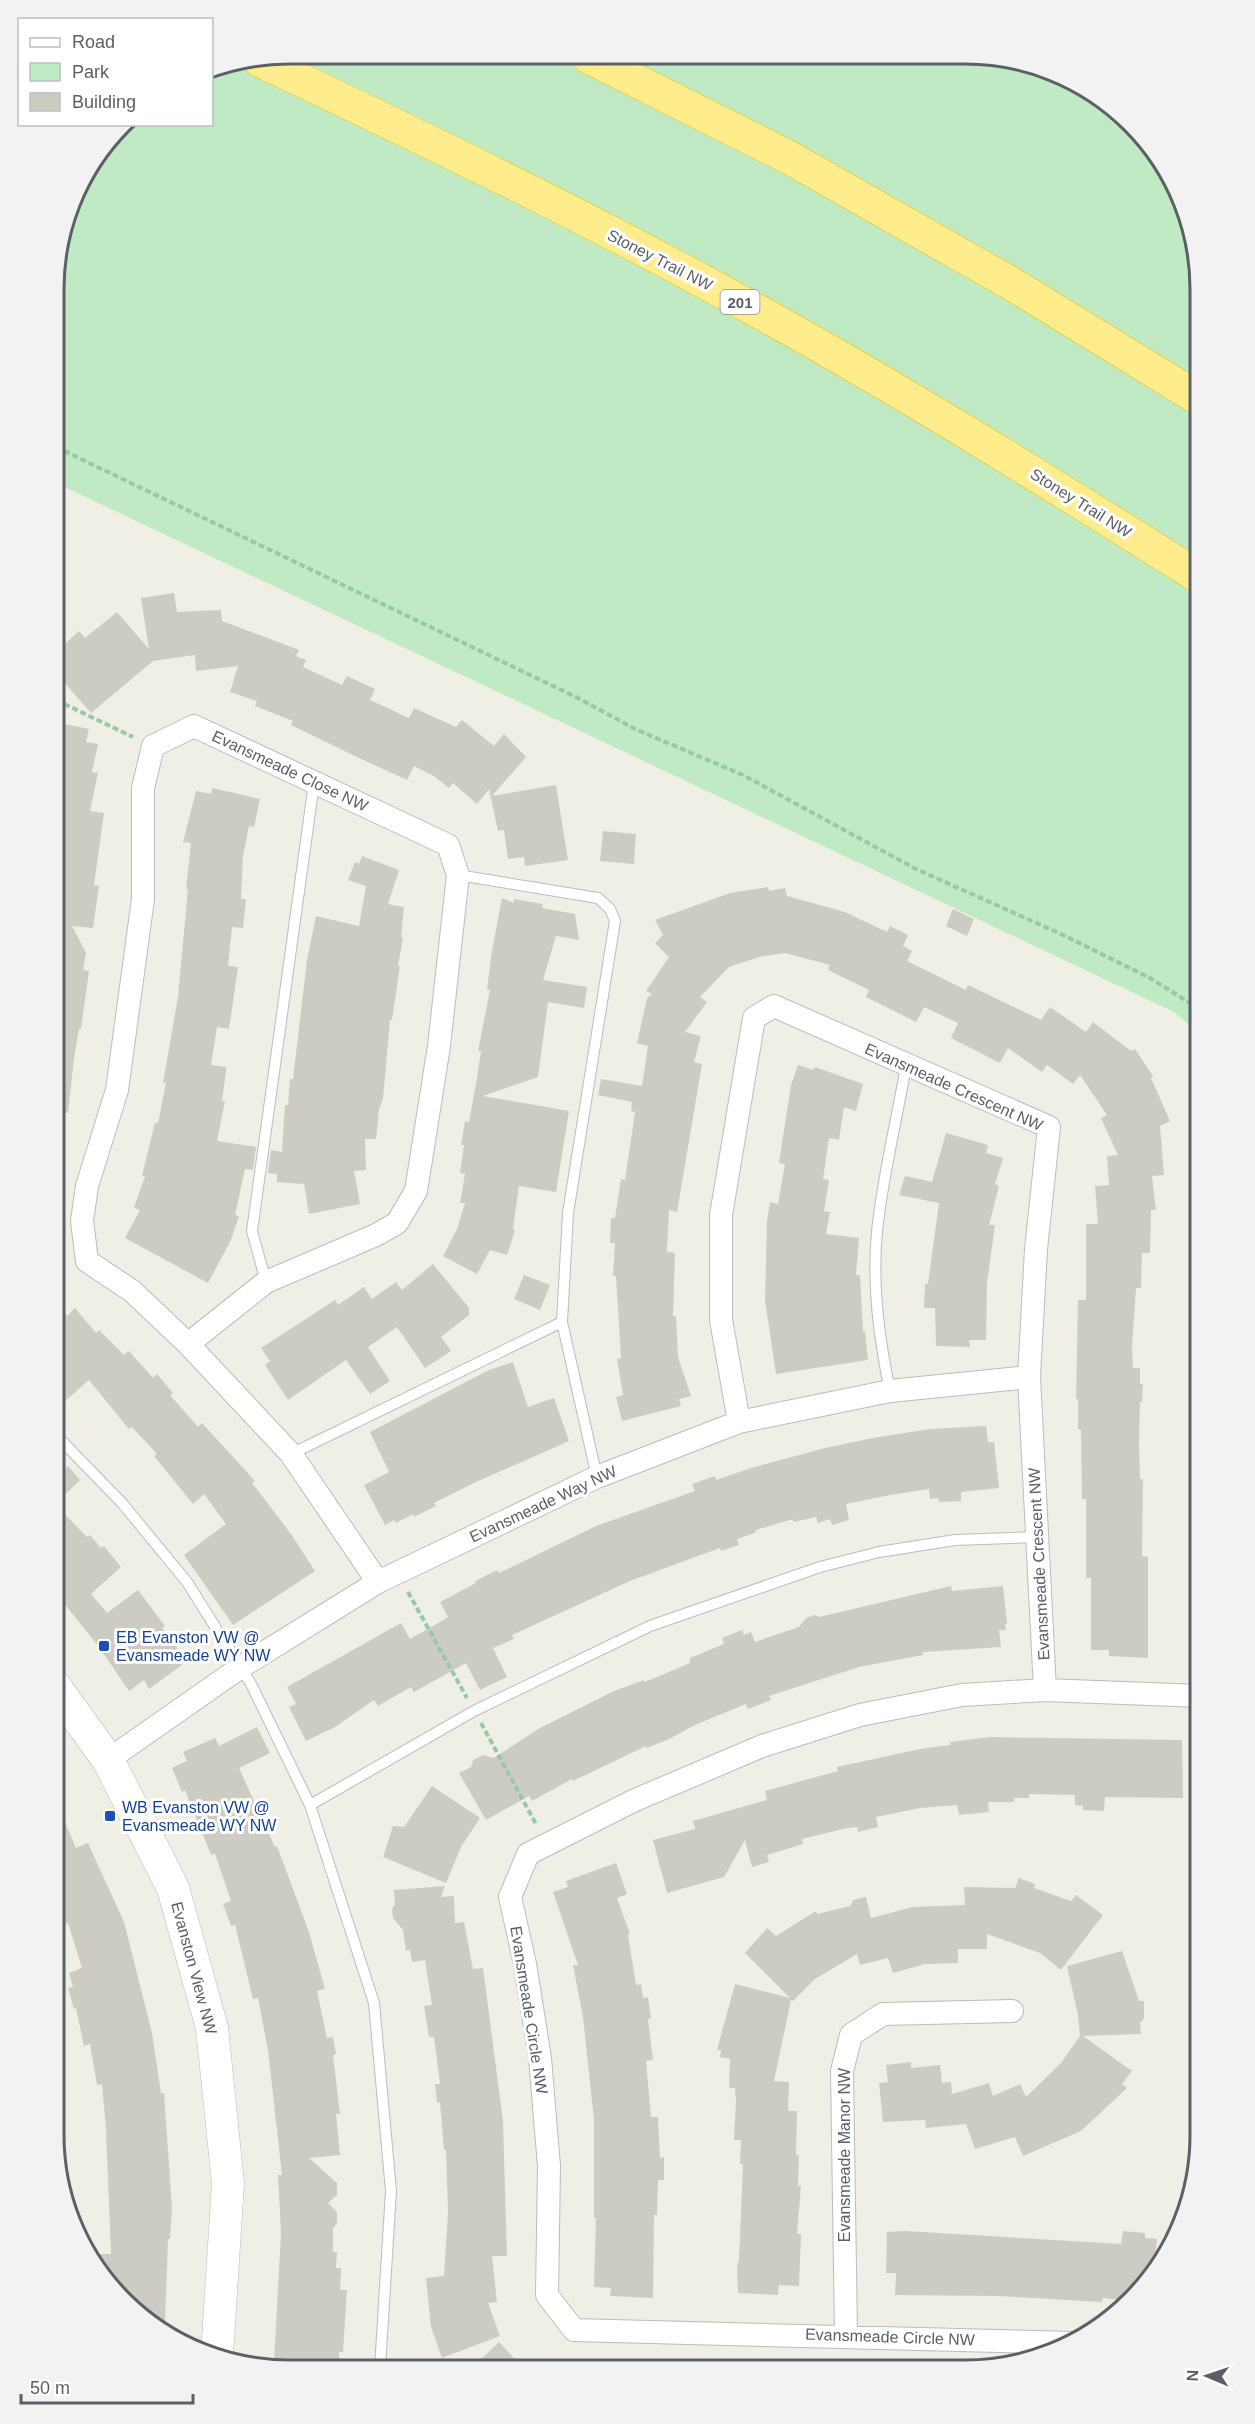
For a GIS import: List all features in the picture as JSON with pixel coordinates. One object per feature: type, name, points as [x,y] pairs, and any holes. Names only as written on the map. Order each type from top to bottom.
[{"type":"highway","points":[[603,64],[790,158],[1012,284],[1190,393]]},
{"type":"highway","name":"Stoney Trail NW","points":[[271,65],[751,307],[936,413],[1190,571]]},
{"type":"street","name":"Evansmeade Close NW","points":[[153,746],[194,726],[448,845],[458,875],[439,1046],[416,1191],[397,1223],[376,1235],[266,1282],[188,1344]]},
{"type":"street","points":[[153,746],[143,788],[142,900],[117,1090],[87,1186],[82,1221],[87,1261],[132,1292],[188,1344],[291,1454],[388,1577]]},
{"type":"street","name":"Evansmeade Crescent NW","points":[[739,1422],[721,1320],[721,1215],[754,1018],[774,1006],[1049,1127],[1036,1249],[1029,1377],[1045,1690]]},
{"type":"street","name":"Evansmeade Way NW","points":[[108,1760],[241,1667],[388,1577],[597,1477],[739,1422],[890,1391],[1029,1377]]},
{"type":"street","name":"Evansmeade Circle NW","points":[[1050,2342],[846,2335],[574,2330],[547,2295],[549,2166],[540,2058],[525,1964],[510,1897],[528,1854],[633,1801],[783,1739],[860,1715],[962,1695],[1045,1690],[1190,1696]]},
{"type":"street","name":"Evanston View NW","points":[[64,1699],[108,1760],[173,1888],[212,2028],[228,2183],[218,2348]]},
{"type":"street","name":"Evansmeade Manor NW","points":[[846,2335],[842,2071],[851,2035],[883,2014],[1012,2011]]},
{"type":"lane","points":[[266,1282],[252,1231],[314,783]]},
{"type":"lane","points":[[458,875],[598,898],[610,909],[615,921],[568,1213],[562,1322],[597,1477]]},
{"type":"lane","points":[[890,1391],[878,1335],[875,1279],[877,1231],[906,1066]]},
{"type":"lane","points":[[291,1454],[562,1322]]},
{"type":"lane","points":[[64,1443],[122,1503],[187,1582],[241,1667],[310,1805],[374,2003],[390,2191],[380,2360]]},
{"type":"lane","points":[[310,1805],[474,1711],[650,1626],[820,1567],[879,1552],[955,1540],[1038,1537]]},
{"type":"path","points":[[64,451],[578,698],[635,729],[743,776],[916,869],[1061,934],[1150,978],[1190,1003]]},
{"type":"path","points":[[64,704],[153,746]]},
{"type":"path","points":[[388,1577],[474,1711],[547,1845]]},
{"type":"green space","points":[[290,64],[965,64],[995,66],[1038,76],[1065,88],[1090,102],[1114,120],[1135,141],[1153,165],[1167,190],[1179,217],[1189,260],[1190,1026],[1174,1012],[64,487],[66,260],[76,217],[88,190],[102,165],[120,141],[134,126],[213,126],[213,78],[260,66]]},
{"type":"building","points":[[174,593],[177,612],[221,610],[222,621],[299,650],[296,656],[306,660],[303,667],[342,685],[347,676],[375,689],[370,700],[409,718],[414,708],[456,727],[462,720],[494,746],[504,734],[526,757],[492,796],[556,785],[568,860],[525,866],[524,857],[508,859],[504,830],[498,831],[489,789],[477,804],[453,783],[449,788],[434,776],[414,766],[407,780],[291,725],[293,721],[255,706],[257,701],[230,692],[238,666],[196,671],[195,655],[153,661],[91,713],[64,682],[64,645],[79,631],[85,638],[117,612],[149,649],[141,598]]},
{"type":"building","points":[[64,724],[89,729],[86,742],[98,744],[92,772],[98,773],[90,811],[104,813],[94,885],[99,886],[93,928],[72,926],[86,953],[83,970],[89,971],[81,1029],[79,1029],[74,1058],[68,1113],[64,1113]]},
{"type":"building","points":[[212,788],[260,799],[254,827],[249,826],[243,856],[241,899],[246,899],[243,928],[232,927],[228,966],[238,967],[229,1029],[217,1027],[211,1065],[226,1067],[222,1101],[225,1101],[217,1141],[256,1147],[253,1170],[245,1169],[235,1215],[239,1216],[231,1240],[208,1283],[125,1238],[140,1210],[134,1208],[145,1176],[142,1176],[155,1123],[158,1123],[166,1083],[163,1083],[178,997],[188,889],[186,889],[191,843],[183,842],[196,791],[211,794]]},
{"type":"building","points":[[603,831],[636,834],[634,864],[600,861]]},
{"type":"building","points":[[362,856],[399,870],[388,904],[404,907],[401,937],[403,938],[398,966],[400,966],[392,1020],[390,1020],[383,1099],[379,1109],[376,1139],[365,1139],[366,1170],[354,1171],[360,1204],[309,1214],[304,1184],[277,1182],[277,1174],[268,1173],[271,1150],[282,1152],[285,1105],[288,1105],[290,1079],[293,1079],[307,960],[316,916],[359,926],[366,886],[348,880],[355,862],[359,864]]},
{"type":"building","points":[[768,887],[769,891],[785,888],[787,896],[845,912],[887,932],[890,926],[908,935],[903,946],[912,951],[907,961],[966,990],[968,985],[1041,1020],[1050,1007],[1086,1032],[1093,1022],[1131,1051],[1135,1049],[1153,1076],[1151,1078],[1170,1121],[1160,1126],[1164,1175],[1152,1176],[1156,1210],[1151,1210],[1150,1253],[1142,1253],[1141,1288],[1136,1288],[1132,1346],[1133,1368],[1140,1368],[1140,1384],[1143,1384],[1139,1444],[1140,1479],[1143,1479],[1142,1556],[1148,1557],[1148,1658],[1109,1656],[1109,1650],[1091,1650],[1091,1578],[1086,1578],[1086,1499],[1082,1499],[1081,1430],[1078,1429],[1078,1399],[1076,1399],[1078,1300],[1086,1300],[1086,1224],[1098,1224],[1095,1186],[1109,1185],[1107,1156],[1118,1155],[1101,1118],[1107,1115],[1080,1075],[1073,1084],[1047,1065],[1042,1072],[1008,1048],[1000,1063],[951,1038],[958,1023],[924,1007],[916,1022],[866,997],[869,990],[828,970],[830,965],[785,953],[759,957],[729,967],[700,997],[707,1002],[685,1032],[701,1036],[694,1062],[702,1064],[677,1212],[669,1210],[667,1252],[675,1253],[673,1316],[676,1316],[678,1357],[691,1396],[679,1399],[681,1406],[622,1421],[616,1397],[623,1395],[617,1359],[621,1358],[616,1276],[613,1276],[615,1243],[610,1243],[611,1218],[615,1218],[621,1179],[625,1180],[635,1112],[631,1111],[632,1102],[598,1095],[601,1079],[642,1086],[648,1046],[637,1043],[647,998],[652,994],[646,991],[669,957],[655,943],[663,935],[655,920],[730,893]]},
{"type":"building","points":[[502,898],[514,903],[514,899],[543,904],[542,908],[575,914],[579,940],[556,936],[543,980],[587,987],[584,1008],[548,1002],[538,1077],[483,1096],[569,1111],[556,1192],[519,1186],[513,1229],[515,1230],[507,1255],[490,1250],[477,1274],[443,1256],[457,1229],[465,1203],[460,1203],[465,1174],[460,1173],[464,1145],[461,1145],[465,1121],[469,1122],[477,1078],[481,1051],[478,1051],[490,990],[487,989]]},
{"type":"building","points":[[953,909],[974,919],[967,936],[946,926]]},
{"type":"building","points":[[798,1065],[813,1070],[815,1067],[863,1084],[856,1111],[844,1107],[839,1140],[829,1138],[823,1179],[829,1180],[824,1211],[830,1212],[826,1234],[859,1238],[856,1275],[860,1275],[863,1331],[865,1331],[868,1360],[776,1374],[765,1300],[767,1221],[770,1202],[778,1204],[785,1164],[779,1163],[791,1085]]},
{"type":"building","points":[[946,1133],[988,1145],[986,1153],[1003,1158],[995,1184],[999,1186],[989,1225],[995,1225],[987,1283],[986,1340],[969,1340],[970,1347],[936,1346],[935,1308],[924,1308],[925,1284],[928,1284],[939,1203],[899,1195],[905,1176],[932,1182]]},
{"type":"building","points":[[433,1264],[469,1308],[469,1315],[441,1337],[451,1351],[425,1368],[397,1327],[368,1347],[390,1381],[370,1394],[346,1360],[288,1400],[265,1365],[270,1361],[261,1348],[335,1300],[338,1305],[364,1287],[372,1299],[396,1282],[402,1290]]},
{"type":"building","points":[[524,1275],[550,1285],[540,1310],[514,1299]]},
{"type":"building","points":[[75,1308],[96,1333],[99,1330],[124,1355],[129,1351],[153,1378],[157,1374],[173,1393],[170,1395],[198,1427],[202,1423],[255,1481],[252,1483],[291,1534],[315,1571],[233,1625],[184,1555],[226,1524],[204,1494],[193,1504],[154,1456],[157,1454],[132,1427],[129,1429],[89,1380],[64,1402],[64,1312],[67,1316]]},
{"type":"building","points":[[513,1362],[528,1407],[554,1398],[569,1441],[476,1482],[434,1503],[436,1506],[414,1517],[413,1514],[396,1523],[394,1520],[385,1525],[364,1485],[389,1472],[370,1432],[489,1370]]},
{"type":"building","points":[[986,1426],[988,1442],[994,1442],[999,1488],[961,1492],[961,1501],[939,1502],[938,1498],[930,1499],[929,1489],[890,1495],[846,1504],[849,1520],[832,1525],[830,1519],[818,1523],[816,1517],[794,1522],[793,1519],[756,1530],[755,1533],[737,1539],[739,1545],[721,1551],[720,1548],[630,1581],[512,1635],[514,1639],[493,1648],[507,1677],[480,1690],[466,1663],[414,1692],[411,1687],[378,1706],[374,1700],[335,1727],[306,1741],[289,1707],[296,1704],[287,1687],[401,1623],[410,1639],[448,1617],[440,1602],[476,1583],[475,1581],[497,1570],[499,1573],[596,1526],[695,1491],[692,1484],[715,1476],[716,1480],[825,1448],[873,1438],[930,1429]]},
{"type":"building","points":[[68,1466],[80,1480],[64,1495],[64,1470]]},
{"type":"building","points":[[64,1513],[87,1537],[90,1535],[101,1548],[104,1546],[121,1567],[91,1594],[107,1613],[138,1590],[165,1626],[162,1628],[178,1649],[173,1653],[182,1665],[149,1689],[144,1680],[129,1691],[99,1647],[64,1603]]},
{"type":"building","points":[[951,1586],[952,1591],[1003,1586],[1007,1624],[1005,1624],[1006,1630],[999,1630],[1001,1647],[923,1652],[923,1655],[859,1667],[769,1696],[771,1700],[748,1709],[746,1704],[697,1724],[669,1739],[647,1748],[646,1746],[573,1781],[572,1779],[532,1801],[529,1796],[486,1820],[459,1773],[471,1767],[473,1760],[483,1755],[494,1758],[540,1728],[614,1691],[644,1680],[645,1682],[690,1663],[690,1658],[724,1644],[722,1638],[742,1630],[744,1635],[751,1632],[755,1642],[799,1627],[806,1618],[815,1615],[819,1617]]},
{"type":"building","points":[[257,1727],[270,1753],[239,1768],[275,1847],[277,1846],[309,1932],[325,1989],[317,1991],[327,2038],[333,2037],[336,2054],[333,2055],[340,2114],[336,2114],[340,2155],[309,2158],[337,2183],[337,2195],[328,2203],[337,2212],[337,2224],[333,2228],[333,2252],[337,2252],[336,2268],[341,2268],[340,2290],[347,2290],[343,2352],[339,2352],[339,2360],[274,2359],[281,2233],[278,2175],[282,2175],[268,2050],[258,1998],[253,1999],[235,1925],[231,1926],[223,1904],[231,1901],[215,1854],[211,1855],[185,1790],[182,1792],[172,1768],[187,1761],[183,1752],[215,1738],[219,1746]]},
{"type":"building","points":[[990,1737],[1182,1740],[1183,1798],[1105,1797],[1104,1811],[1083,1810],[1083,1806],[1075,1805],[1075,1795],[1029,1794],[1029,1798],[1014,1798],[1014,1802],[988,1802],[989,1812],[959,1815],[957,1805],[920,1808],[876,1817],[878,1827],[858,1832],[857,1827],[847,1828],[802,1839],[803,1844],[767,1855],[769,1862],[752,1867],[745,1840],[724,1877],[667,1893],[653,1840],[695,1829],[693,1821],[767,1800],[765,1791],[838,1771],[837,1767],[920,1749],[950,1745],[950,1742]]},
{"type":"building","points":[[432,1786],[480,1818],[461,1847],[446,1883],[383,1857],[393,1826],[404,1827]]},
{"type":"building","points":[[64,1820],[76,1848],[88,1843],[124,1922],[152,2033],[161,2093],[164,2093],[172,2208],[170,2239],[168,2239],[165,2322],[130,2294],[99,2254],[111,2254],[102,2084],[97,2085],[90,2044],[84,2046],[76,2008],[74,2009],[68,1988],[73,1987],[69,1973],[82,1968],[68,1923],[64,1925]]},
{"type":"building","points":[[616,1863],[627,1894],[617,1898],[630,1934],[628,1935],[636,1985],[641,1984],[643,1998],[648,1997],[653,2060],[646,2061],[651,2117],[658,2117],[660,2158],[664,2157],[664,2180],[658,2180],[657,2215],[654,2215],[653,2298],[610,2296],[611,2288],[594,2287],[596,2218],[594,2218],[594,2120],[583,2017],[573,1965],[578,1965],[553,1892],[568,1887],[566,1881]]},
{"type":"building","points":[[1019,1878],[1035,1884],[1034,1888],[1071,1901],[1076,1895],[1103,1915],[1061,1970],[1040,1953],[987,1934],[987,1949],[958,1949],[958,1963],[925,1964],[893,1973],[888,1958],[860,1965],[857,1954],[815,1979],[793,2001],[791,2000],[774,2081],[789,2082],[788,2111],[797,2111],[796,2155],[799,2155],[798,2186],[801,2186],[797,2234],[801,2234],[799,2286],[779,2285],[778,2295],[738,2293],[737,2265],[743,2164],[740,2164],[741,2140],[734,2140],[736,2101],[735,2088],[729,2088],[730,2059],[720,2057],[721,2050],[717,2050],[735,1984],[790,1998],[745,1953],[767,1928],[776,1936],[816,1911],[817,1914],[850,1906],[853,1900],[866,1897],[871,1918],[913,1907],[965,1905],[964,1887],[1015,1888]]},
{"type":"building","points":[[445,1886],[441,1897],[454,1896],[455,1923],[464,1922],[473,1969],[483,1968],[503,2121],[507,2256],[492,2256],[497,2302],[488,2303],[500,2336],[442,2358],[431,2327],[426,2278],[444,2276],[448,2213],[446,2150],[444,2150],[440,2102],[437,2103],[435,2084],[440,2084],[434,2037],[429,2037],[424,2006],[432,2005],[425,1960],[412,1962],[410,1950],[406,1951],[403,1930],[393,1918],[392,1909],[395,1904],[394,1890]]},
{"type":"building","points":[[1122,1951],[1139,2001],[1144,2001],[1144,2019],[1140,2023],[1141,2034],[1083,2036],[1132,2071],[1122,2084],[1127,2088],[1081,2131],[1023,2156],[1015,2137],[975,2149],[966,2124],[926,2128],[925,2120],[883,2122],[879,2083],[888,2082],[886,2065],[911,2062],[911,2068],[940,2065],[942,2083],[951,2082],[952,2094],[989,2083],[993,2096],[1020,2084],[1026,2097],[1061,2063],[1080,2036],[1078,2015],[1067,1966]]},
{"type":"building","points":[[906,2231],[1121,2244],[1123,2231],[1145,2233],[1145,2238],[1157,2239],[1155,2255],[1135,2283],[1119,2300],[1103,2298],[1102,2302],[999,2296],[895,2295],[896,2273],[886,2273],[887,2232]]},
{"type":"building","points":[[499,2342],[516,2360],[480,2360]]},
{"type":"place","name":"EB Evanston VW @ Evansmeade WY NW","points":[[104,1646]]},
{"type":"place","name":"WB Evanston VW @ Evansmeade WY NW","points":[[110,1816]]}]
